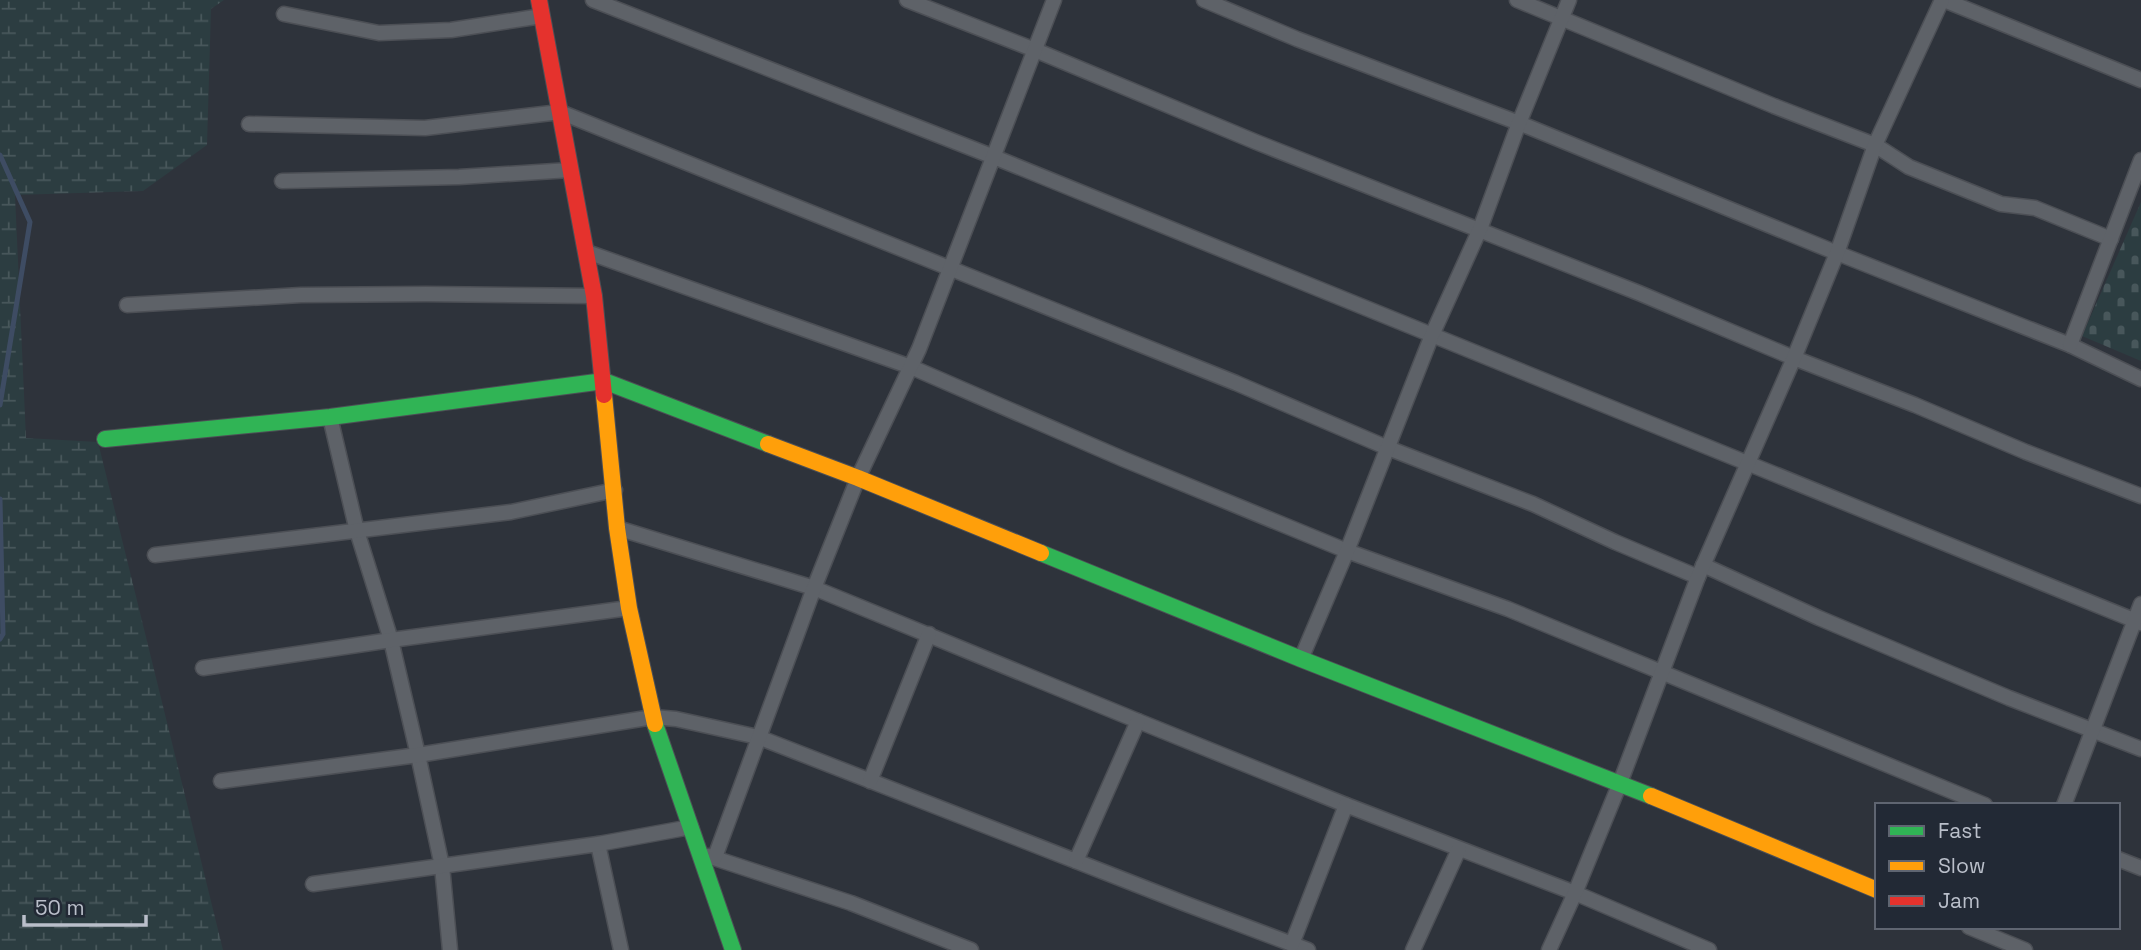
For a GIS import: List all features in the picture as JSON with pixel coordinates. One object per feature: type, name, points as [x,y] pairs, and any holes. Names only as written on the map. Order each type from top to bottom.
[{"type":"street","points":[[593,0],[624,6],[2138,622]]},
{"type":"street","points":[[907,0],[2141,496]]},
{"type":"street","points":[[707,855],[758,737],[858,478],[911,367],[1054,0]]},
{"type":"street","points":[[1204,0],[1519,123],[2070,345],[2141,379]]},
{"type":"street","points":[[1517,0],[1875,145],[1909,167],[2001,204],[2035,208],[2111,239]]},
{"type":"street","points":[[1301,659],[1347,551],[1432,335],[1480,229],[1569,0]]},
{"type":"street","points":[[1549,950],[1620,783],[1700,571],[1749,463],[1837,253],[1875,145],[1943,0],[2141,80]]},
{"type":"street","points":[[284,14],[379,33],[451,30],[540,8],[594,296],[617,528],[629,608],[653,717],[691,827],[707,855],[733,950]]},
{"type":"street","points":[[249,124],[425,128],[560,112],[1236,383],[1388,448],[1534,504],[1615,542],[1700,571],[1984,688],[2141,748]]},
{"type":"street","points":[[2070,345],[2141,160]]},
{"type":"street","points":[[282,181],[459,177],[570,170]]},
{"type":"street","points":[[587,252],[911,367],[1123,459],[1347,551],[1507,609],[1980,803]]},
{"type":"street","points":[[127,305],[301,295],[594,296]]},
{"type":"street","points":[[105,439],[330,418],[604,381],[858,478],[1301,659],[1620,783],[1875,889]]},
{"type":"street","points":[[330,418],[357,531],[391,640],[418,755],[442,866],[450,950]]},
{"type":"street","points":[[155,555],[511,512],[615,490]]},
{"type":"street","points":[[617,528],[814,587],[1138,721],[1709,950]]},
{"type":"street","points":[[2065,803],[2138,622],[2141,604]]},
{"type":"street","points":[[203,668],[629,608]]},
{"type":"street","points":[[870,781],[929,635]]},
{"type":"street","points":[[220,781],[418,755],[653,717],[676,719],[758,737],[1308,950]]},
{"type":"street","points":[[1076,861],[1138,721]]},
{"type":"street","points":[[1292,944],[1346,805]]},
{"type":"street","points":[[313,884],[598,844],[691,827]]},
{"type":"street","points":[[598,844],[621,950]]},
{"type":"street","points":[[1413,950],[1460,849]]},
{"type":"street","points":[[707,855],[851,903],[971,950]]},
{"type":"street","points":[[2120,860],[2141,868]]},
{"type":"street","points":[[1973,929],[2004,946],[2025,950]]},
{"type":"street","points":[[2004,946],[2011,929]]},
{"type":"green space","points":[[0,0],[224,0],[211,9],[207,145],[143,191],[15,195],[26,438],[98,442],[223,950],[0,950]]},
{"type":"green space","points":[[2141,202],[2141,361],[2082,336]]},
{"type":"waterway","points":[[0,155],[30,222],[0,405]]},
{"type":"waterway","points":[[0,499],[3,634],[0,639]]},
{"type":"traffic: fast","points":[[105,439],[330,417],[604,381],[768,444]]},
{"type":"traffic: fast","points":[[1041,553],[1301,659],[1651,796]]},
{"type":"traffic: fast","points":[[655,724],[733,950]]},
{"type":"traffic: slow","points":[[604,395],[617,528],[629,608],[655,724]]},
{"type":"traffic: slow","points":[[768,444],[1041,553]]},
{"type":"traffic: slow","points":[[1651,796],[1875,889]]},
{"type":"traffic: jam","points":[[539,0],[594,296],[604,395]]}]
